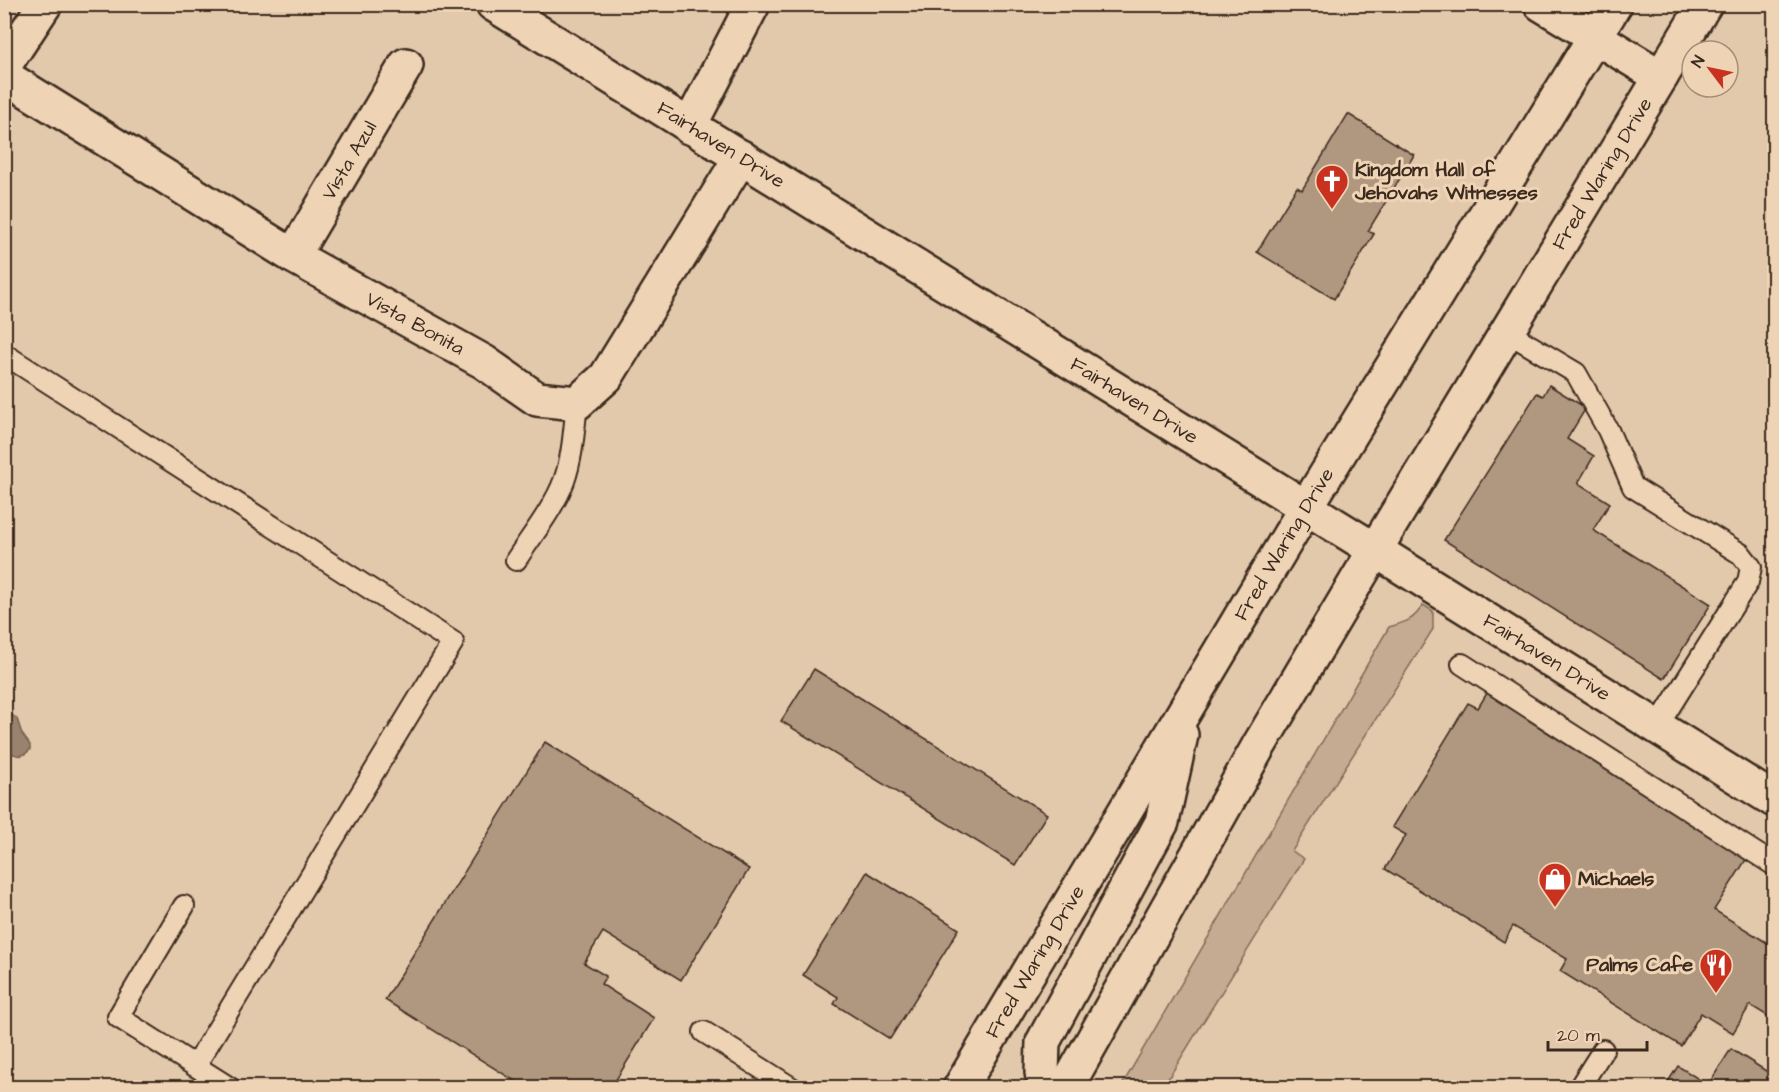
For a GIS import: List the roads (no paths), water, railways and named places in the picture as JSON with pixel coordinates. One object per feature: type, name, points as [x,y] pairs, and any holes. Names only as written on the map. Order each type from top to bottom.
[{"type":"street","points":[[4,66],[45,4]]},
{"type":"street","name":"Fairhaven Drive","points":[[493,4],[1774,800]]},
{"type":"street","points":[[689,127],[753,4]]},
{"type":"street","points":[[1541,4],[1661,77]]},
{"type":"street","name":"Fred Waring Drive","points":[[960,1088],[1305,509],[1615,4]]},
{"type":"street","name":"Fred Waring Drive","points":[[1066,1088],[1258,747],[1705,4]]},
{"type":"street","name":"Vista Azul","points":[[293,255],[406,65]]},
{"type":"street","name":"Vista Bonita","points":[[4,76],[293,255],[484,362],[537,399],[577,403]]},
{"type":"street","points":[[577,403],[606,377],[741,157]]},
{"type":"street","points":[[1052,1088],[1042,1073],[1043,1042],[1162,822],[1188,707]]},
{"type":"lane","points":[[1507,332],[1576,373],[1608,430],[1633,487],[1741,554],[1751,567],[1748,582],[1657,727]]},
{"type":"lane","points":[[4,354],[453,642],[195,1065]]},
{"type":"lane","points":[[516,560],[564,481],[572,449],[577,403]]},
{"type":"lane","points":[[1462,664],[1774,865]]},
{"type":"lane","points":[[184,906],[118,1017],[230,1088]]},
{"type":"lane","points":[[704,1032],[792,1088]]},
{"type":"lane","points":[[1579,1088],[1603,1050]]},
{"type":"place","name":"Kingdom Hall of Jehovahs Witnesses","points":[[1332,210]]},
{"type":"place","name":"Michaels","points":[[1555,908]]},
{"type":"place","name":"Palms Cafe","points":[[1716,994]]}]
